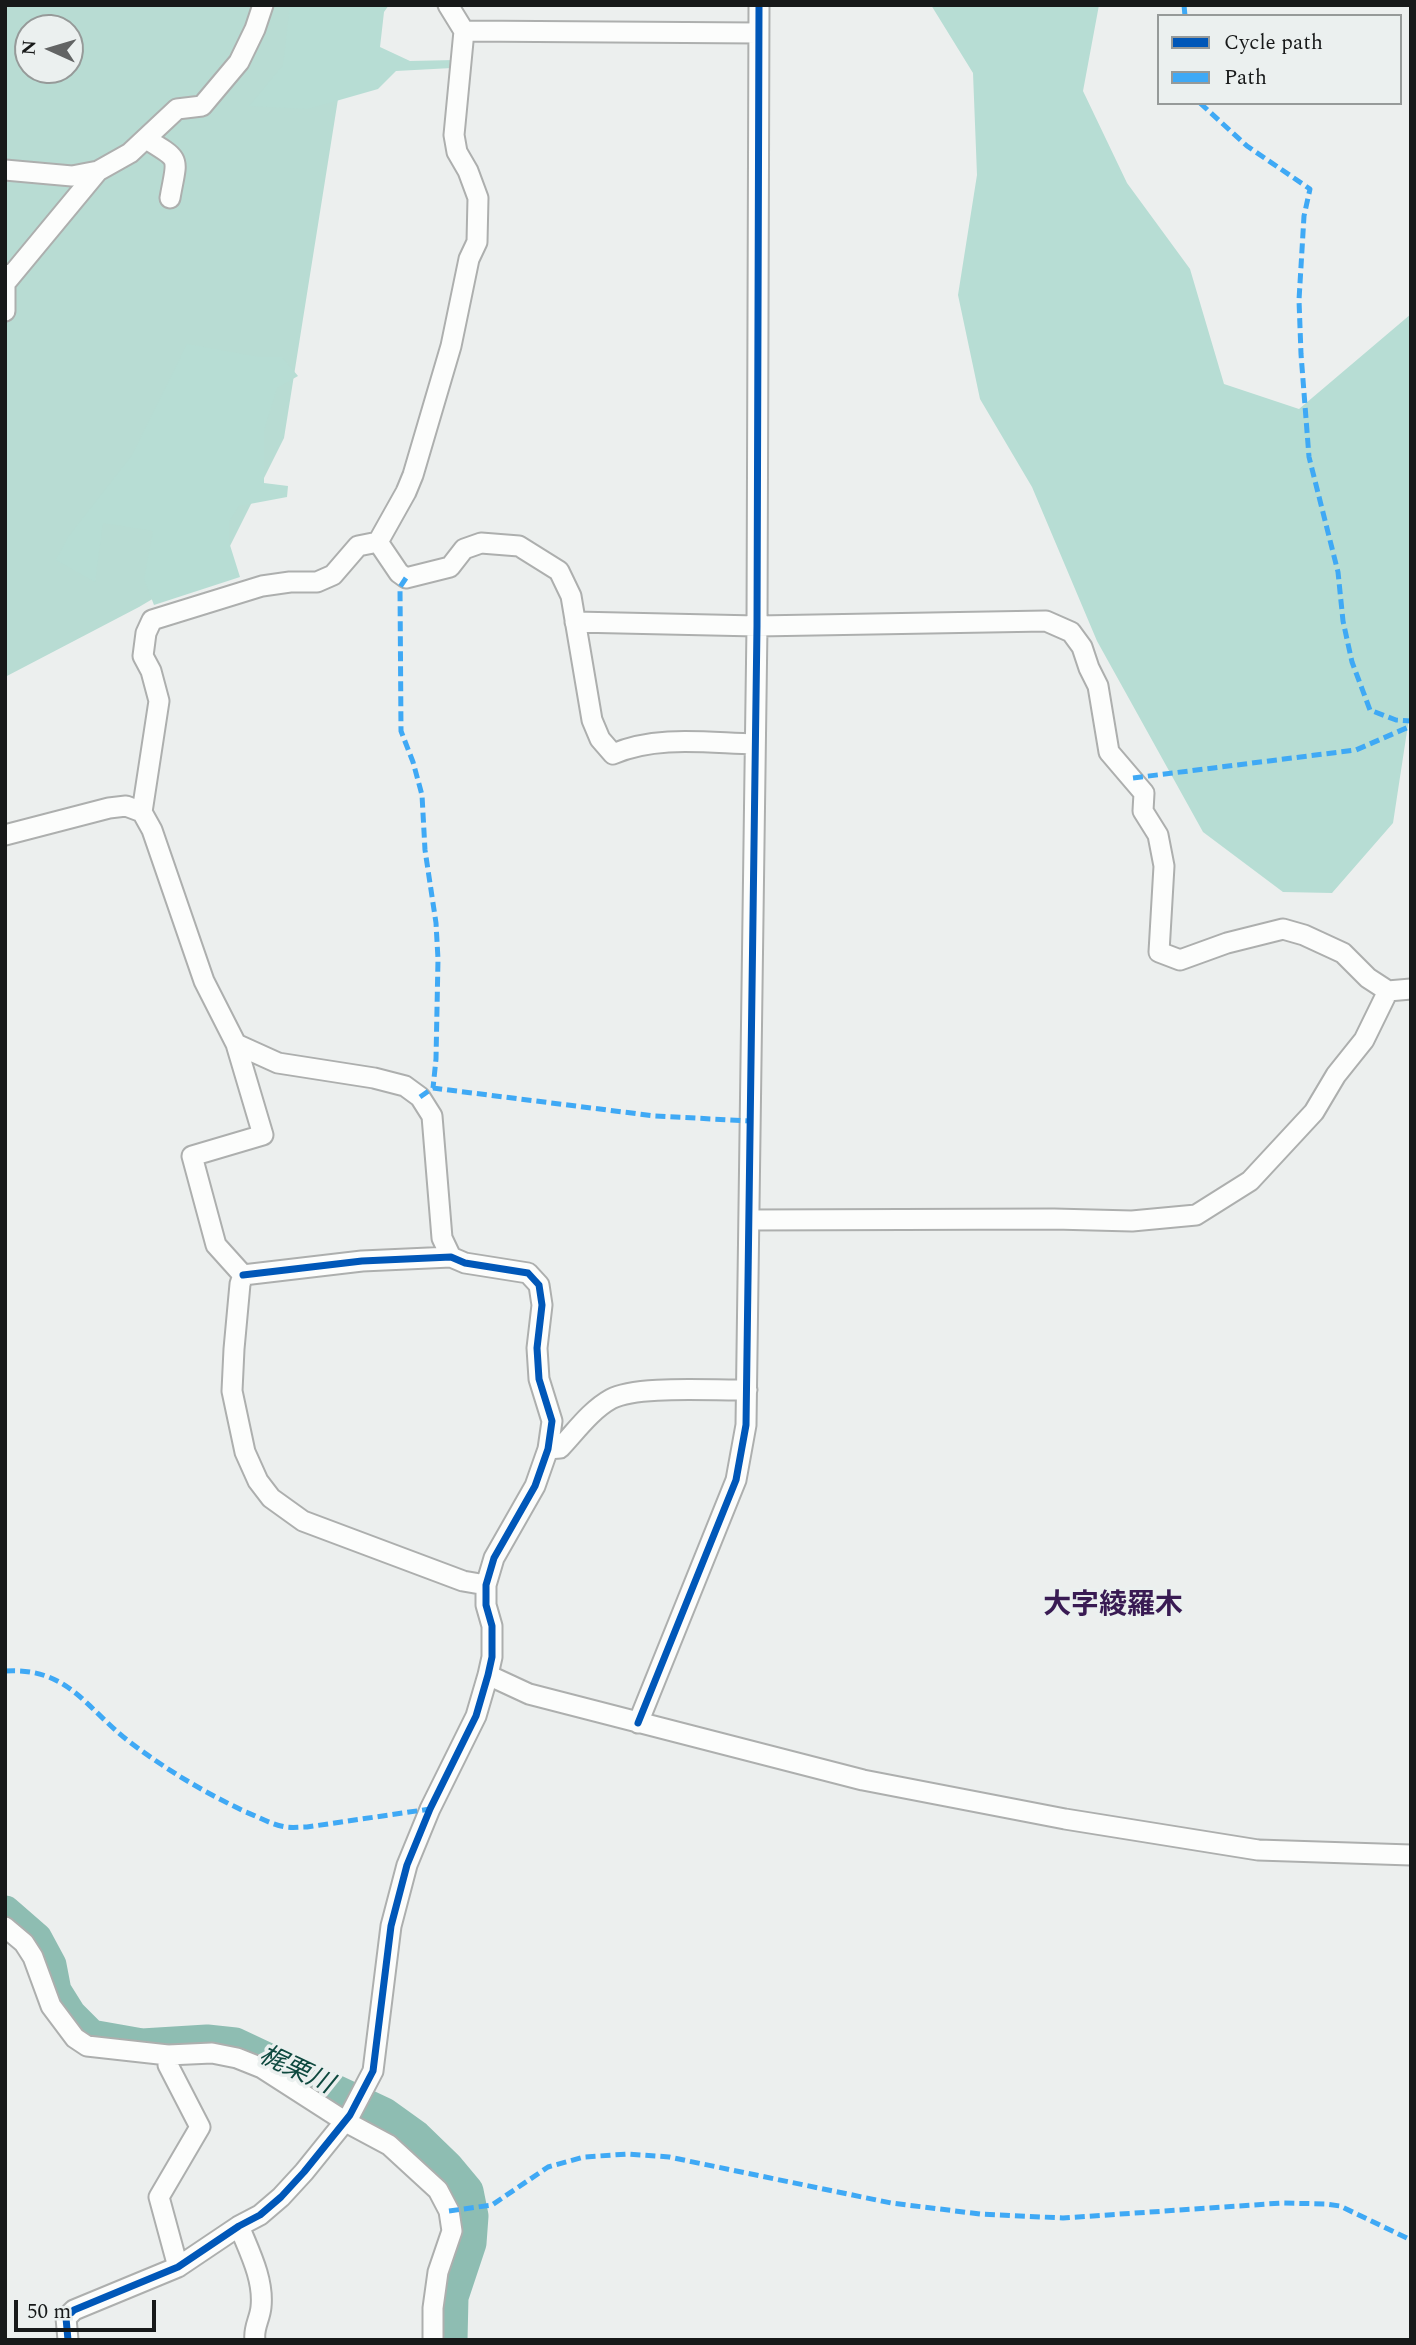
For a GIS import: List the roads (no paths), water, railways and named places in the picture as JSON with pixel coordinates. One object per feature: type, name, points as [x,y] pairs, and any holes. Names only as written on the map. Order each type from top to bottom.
[{"type":"street","points":[[5,311],[6,277],[98,172],[130,153],[177,109],[202,106],[239,62],[256,29],[263,5]]},
{"type":"street","points":[[243,1275],[216,1245],[192,1156],[263,1135],[236,1044],[204,981],[152,830],[142,812],[159,701],[151,671],[143,656],[146,633],[152,620],[262,586],[317,582],[333,575],[358,546],[378,542],[406,492],[451,346],[469,259],[477,242],[478,198],[468,171],[457,152],[454,135],[464,31],[448,5]]},
{"type":"street","points":[[638,1723],[736,1480],[746,1426],[757,626],[759,5]]},
{"type":"street","points":[[464,31],[758,33]]},
{"type":"street","points":[[146,139],[173,155],[176,162],[170,198]]},
{"type":"street","points":[[5,170],[72,176],[98,172]]},
{"type":"street","points":[[378,542],[406,578],[450,567],[464,549],[481,543],[519,546],[559,571],[570,596],[592,720],[600,739],[613,754],[631,746],[658,742],[754,744]]},
{"type":"street","points":[[575,622],[757,626],[1046,621],[1071,632],[1082,647],[1098,686],[1109,752],[1144,793],[1143,811],[1157,835],[1164,866],[1159,952],[1180,960],[1227,943],[1283,929],[1304,935],[1343,953],[1368,978],[1388,991],[1411,989]]},
{"type":"street","points":[[5,835],[109,808],[126,806],[142,812]]},
{"type":"street","points":[[750,1220],[1132,1221],[1196,1215],[1250,1181],[1314,1112],[1336,1075],[1364,1040],[1388,991]]},
{"type":"street","points":[[236,1044],[278,1063],[374,1078],[405,1086],[421,1097],[432,1116],[442,1238],[451,1257]]},
{"type":"street","points":[[68,2340],[66,2318],[74,2310],[178,2267],[260,2215],[281,2197],[348,2118],[373,2071],[391,1926],[407,1866],[430,1809],[476,1716],[488,1675],[492,1657],[492,1626],[486,1605],[486,1585],[494,1558],[535,1486],[548,1448],[552,1421],[539,1379],[537,1358],[542,1305],[539,1285],[528,1273],[465,1264],[451,1257],[362,1261],[243,1275]]},
{"type":"street","points":[[243,1275],[233,1349],[232,1391],[244,1452],[258,1481],[271,1498],[303,1521],[463,1581],[486,1585]]},
{"type":"street","points":[[548,1448],[560,1448],[595,1411],[613,1398],[637,1391],[747,1390]]},
{"type":"street","points":[[488,1675],[529,1695],[863,1780],[1065,1819],[1258,1850],[1411,1855]]},
{"type":"street","points":[[5,1927],[24,1942],[33,1957],[51,2006],[75,2038],[87,2046],[169,2055],[212,2053],[237,2058],[262,2068],[389,2145],[438,2190],[449,2211],[452,2231],[438,2272],[433,2308],[433,2340]]},
{"type":"street","points":[[169,2055],[168,2066],[200,2127],[159,2197],[178,2267]]},
{"type":"street","points":[[239,2226],[256,2267],[261,2306],[254,2333],[255,2340]]},
{"type":"waterway","name":"梶栗川","points":[[5,1912],[36,1939],[50,1965],[55,1991],[70,2015],[91,2036],[142,2045],[207,2041],[235,2044],[384,2114],[416,2137],[467,2191],[472,2216],[470,2243],[452,2297],[451,2340]]},
{"type":"district","name":"大字綾羅木","points":[[1113,1608]]}]
